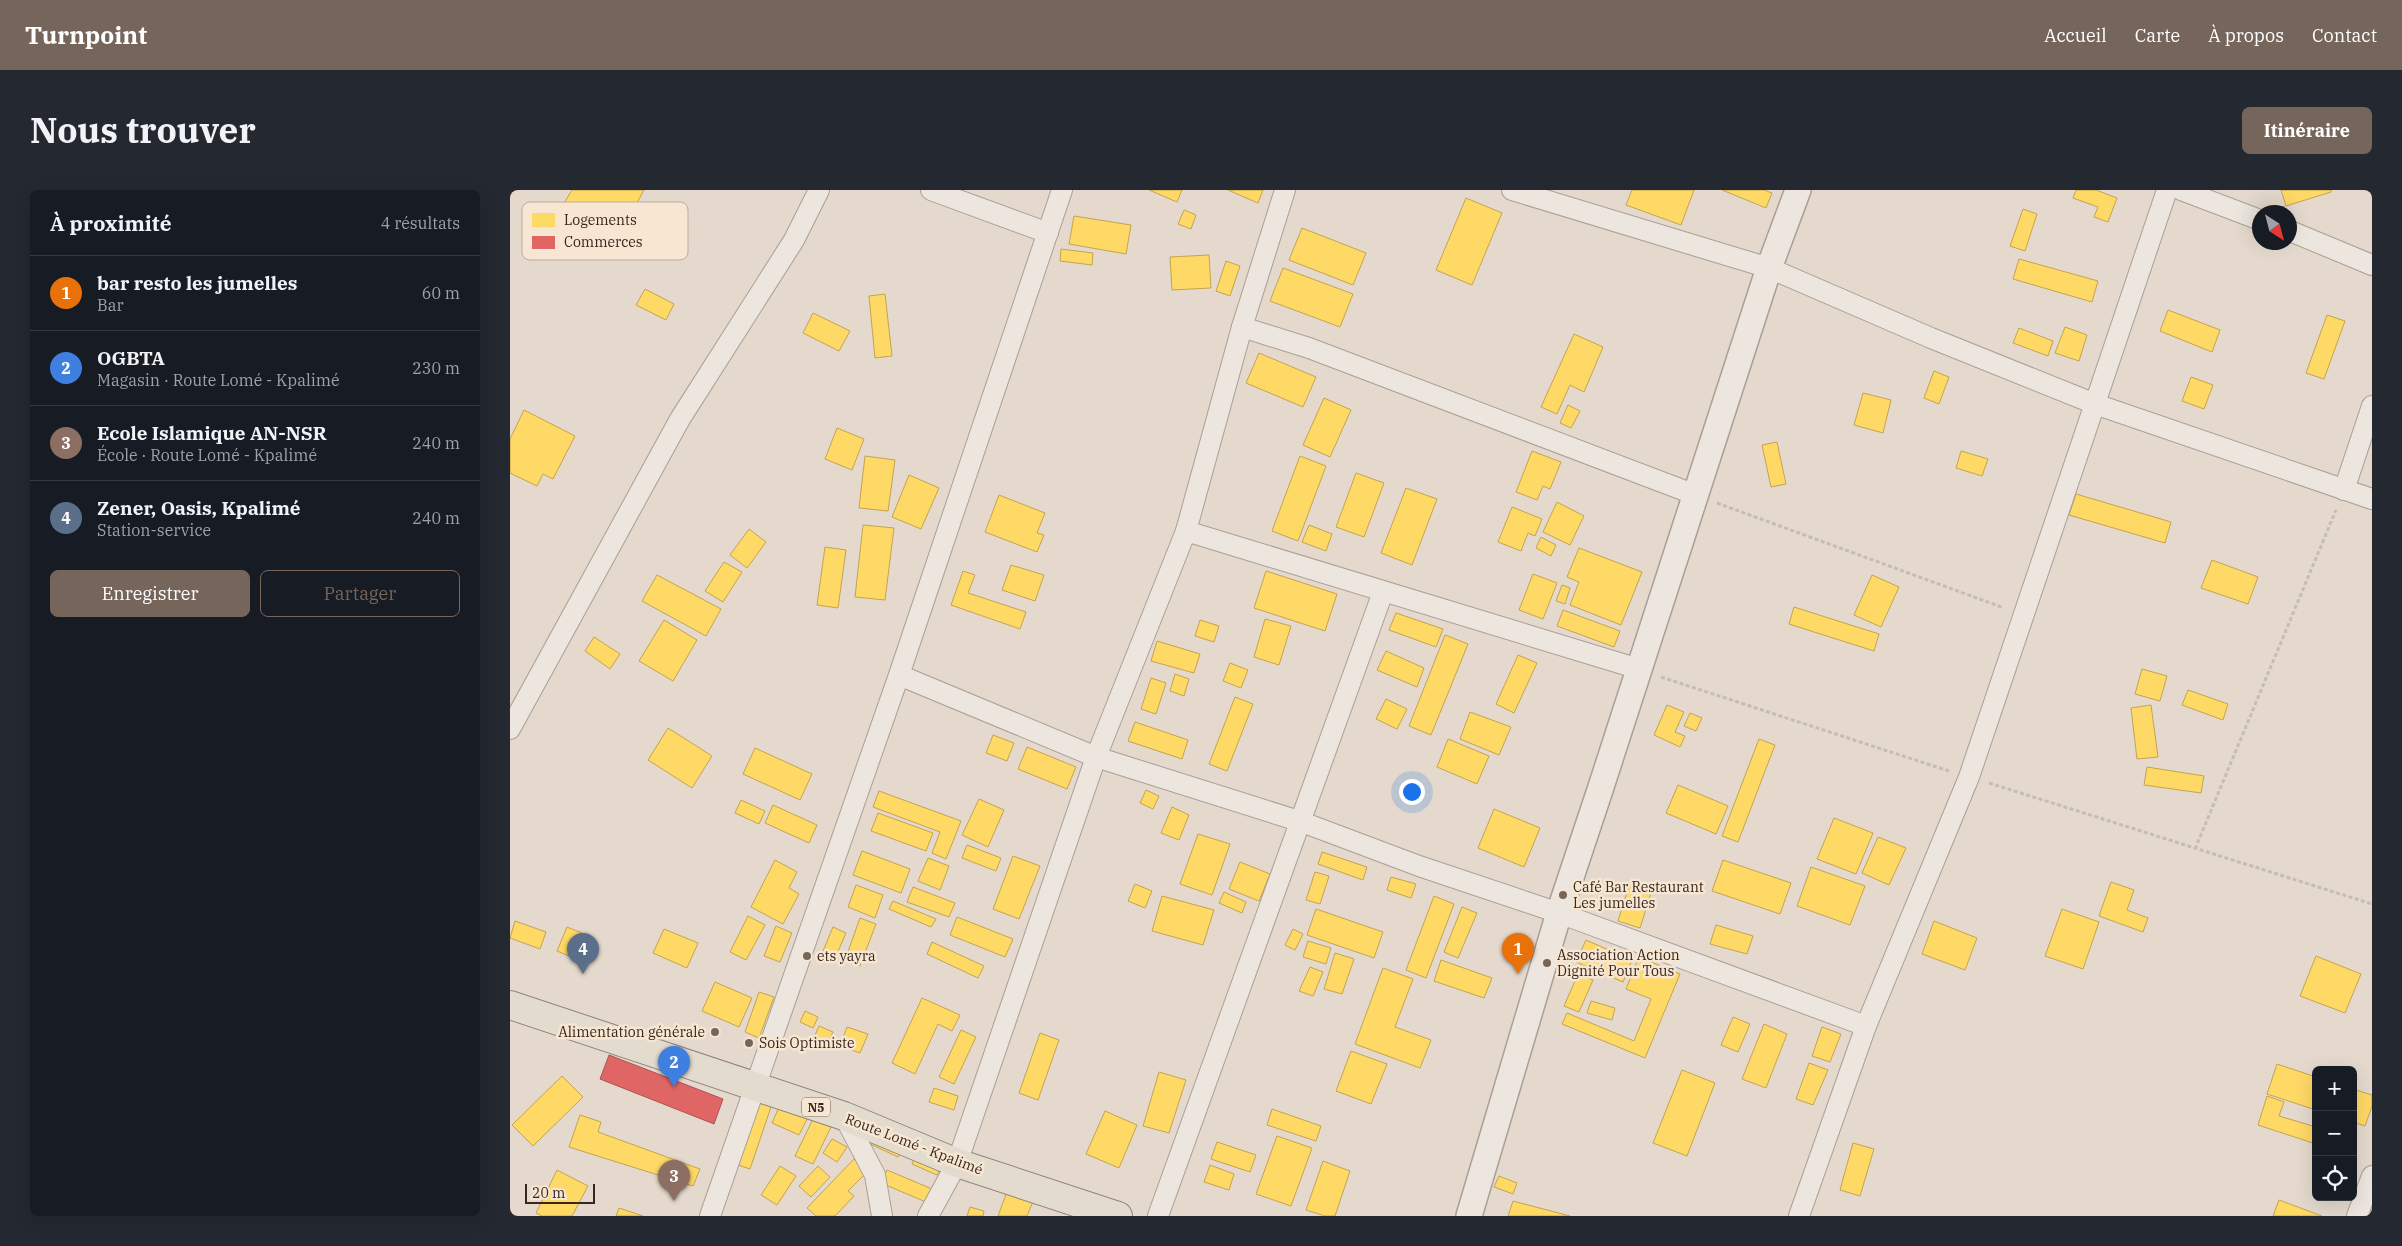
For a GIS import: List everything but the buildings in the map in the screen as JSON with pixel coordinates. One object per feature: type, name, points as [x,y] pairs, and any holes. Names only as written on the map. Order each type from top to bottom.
[{"type":"main road","name":"Route Lomé - Kpalimé","points":[[510,1005],[844,1116],[957,1163],[1118,1216]]},
{"type":"street","points":[[510,729],[680,419],[794,240],[819,190]]},
{"type":"street","points":[[931,190],[1048,232]]},
{"type":"street","points":[[710,1216],[899,675],[1062,190]]},
{"type":"street","points":[[928,1216],[957,1163],[1096,757],[1186,531],[1242,326],[1284,190]]},
{"type":"street","points":[[1512,190],[1769,268],[1931,338],[2094,404],[2372,500]]},
{"type":"street","points":[[1469,1216],[1558,913],[1769,268],[1798,190]]},
{"type":"street","points":[[1799,1216],[1866,1026],[1969,777],[2167,191],[2252,218]]},
{"type":"street","points":[[2297,234],[2372,265]]},
{"type":"street","points":[[1242,326],[1309,348],[1696,495]]},
{"type":"street","points":[[2344,490],[2372,406]]},
{"type":"street","points":[[1186,531],[1638,670]]},
{"type":"street","points":[[1158,1216],[1302,822],[1383,592]]},
{"type":"street","points":[[899,675],[1096,757],[1302,822],[1419,866],[1558,913],[1866,1026]]},
{"type":"street","points":[[844,1116],[875,1174],[882,1216]]},
{"type":"street","points":[[2357,1216],[2372,1176]]},
{"type":"path","points":[[2195,848],[2344,490]]},
{"type":"path","points":[[1696,495],[2024,615]]},
{"type":"path","points":[[1638,670],[2372,904]]},
{"type":"place","name":"Café Bar Restaurant Les jumelles","points":[[1563,895]]},
{"type":"place","name":"ets yayra","points":[[807,956]]},
{"type":"place","name":"Association Action Dignité Pour Tous","points":[[1547,963]]},
{"type":"place","name":"Zener, Oasis, Kpalimé","points":[[583,974]]},
{"type":"place","name":"bar resto les jumelles","points":[[1518,974]]},
{"type":"place","name":"Alimentation générale","points":[[715,1032]]},
{"type":"place","name":"Sois Optimiste","points":[[749,1043]]},
{"type":"place","name":"OGBTA","points":[[674,1087]]},
{"type":"place","name":"Ecole Islamique AN-NSR","points":[[674,1201]]}]
